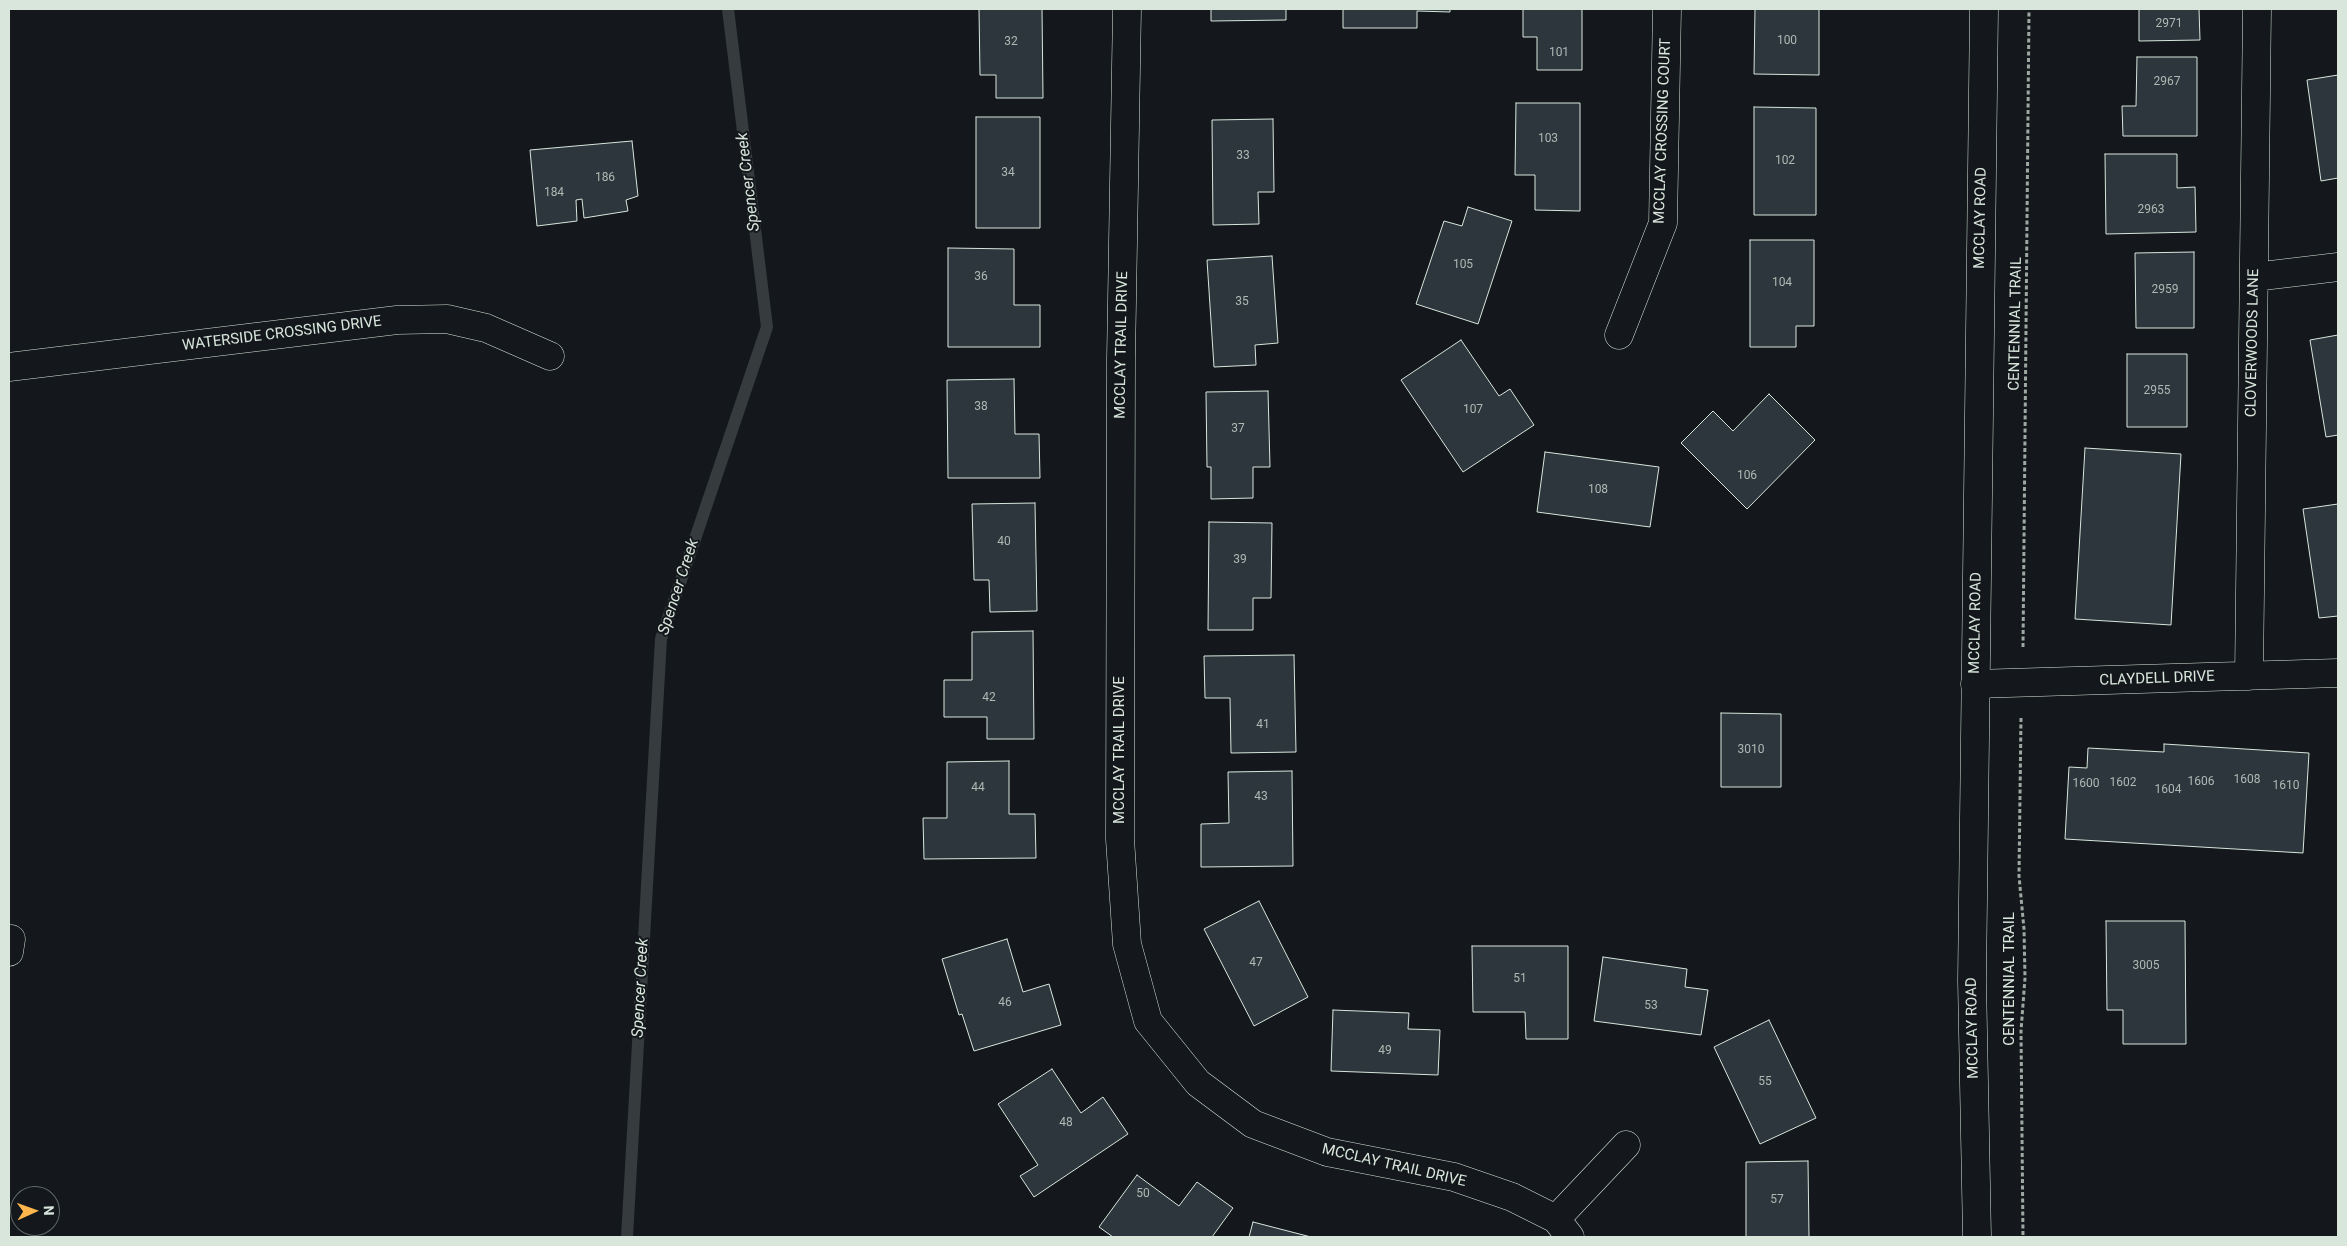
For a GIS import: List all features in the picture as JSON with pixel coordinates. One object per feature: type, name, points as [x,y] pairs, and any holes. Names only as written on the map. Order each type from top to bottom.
[{"type":"street","name":"MCCLAY TRAIL DRIVE","points":[[1127,9],[1121,359],[1120,839],[1127,944],[1148,1021],[1198,1083],[1253,1124],[1327,1152],[1454,1178],[1512,1197],[1563,1228],[1626,1145]]},
{"type":"street","name":"MCCLAY CROSSING COURT","points":[[1619,335],[1663,223],[1667,9]]},
{"type":"street","name":"MCCLAY ROAD","points":[[1978,1237],[1972,980],[1984,9]]},
{"type":"street","name":"CLOVERWOODS LANE","points":[[2249,676],[2257,9]]},
{"type":"street","points":[[2254,278],[2338,267]]},
{"type":"street","name":"WATERSIDE CROSSING DRIVE","points":[[9,367],[398,320],[447,319],[486,328],[550,356]]},
{"type":"street","name":"CLAYDELL DRIVE","points":[[1975,684],[2338,673]]},
{"type":"path","name":"CENTENNIAL TRAIL","points":[[2023,639],[2030,9]]},
{"type":"path","name":"CENTENNIAL TRAIL","points":[[2021,721],[2019,876],[2024,939],[2021,1030],[2023,1237]]},
{"type":"building","points":[[979,9],[1042,9],[1043,98],[996,98],[996,75],[980,75]]},
{"type":"building","points":[[1211,9],[1286,9],[1286,20],[1211,21]]},
{"type":"building","points":[[1343,9],[1450,9],[1450,12],[1417,11],[1417,28],[1343,28]]},
{"type":"building","points":[[1523,9],[1582,9],[1582,70],[1537,70],[1537,37],[1523,37]]},
{"type":"building","points":[[1755,9],[1819,9],[1819,75],[1754,74]]},
{"type":"building","points":[[2139,9],[2199,9],[2200,40],[2139,41]]},
{"type":"building","points":[[2137,57],[2197,57],[2197,136],[2123,136],[2122,106],[2136,106]]},
{"type":"building","points":[[2338,75],[2338,178],[2321,181],[2307,80]]},
{"type":"building","points":[[1516,103],[1580,103],[1580,211],[1535,210],[1535,175],[1515,175]]},
{"type":"building","points":[[1754,107],[1816,108],[1816,215],[1754,215]]},
{"type":"building","points":[[976,117],[1040,117],[1040,228],[976,228]]},
{"type":"building","points":[[1273,119],[1274,192],[1258,192],[1259,224],[1213,225],[1212,120]]},
{"type":"building","points":[[632,141],[638,196],[626,200],[628,211],[584,218],[582,199],[576,200],[577,221],[537,226],[530,150]]},
{"type":"building","points":[[2105,154],[2177,154],[2177,188],[2195,187],[2196,232],[2106,234]]},
{"type":"building","points":[[1468,207],[1512,221],[1478,324],[1416,304],[1444,221],[1462,226]]},
{"type":"building","points":[[1750,240],[1814,240],[1814,326],[1796,326],[1796,347],[1750,347]]},
{"type":"building","points":[[948,248],[1014,249],[1014,305],[1040,305],[1040,347],[948,347]]},
{"type":"building","points":[[2194,252],[2194,328],[2136,328],[2135,253]]},
{"type":"building","points":[[1272,256],[1278,343],[1255,345],[1256,365],[1214,367],[1207,260]]},
{"type":"building","points":[[2338,335],[2338,435],[2326,437],[2310,340]]},
{"type":"building","points":[[1461,340],[1499,396],[1510,389],[1534,425],[1463,472],[1401,380]]},
{"type":"building","points":[[2127,354],[2187,354],[2187,427],[2127,427]]},
{"type":"building","points":[[1014,379],[1015,434],[1039,434],[1040,478],[948,478],[947,380]]},
{"type":"building","points":[[1268,391],[1270,467],[1253,467],[1253,498],[1211,499],[1211,467],[1207,467],[1206,392]]},
{"type":"building","points":[[1769,394],[1815,440],[1747,509],[1681,443],[1713,411],[1733,431]]},
{"type":"building","points":[[2085,448],[2181,454],[2171,625],[2075,619]]},
{"type":"building","points":[[1545,452],[1659,467],[1650,527],[1537,512]]},
{"type":"building","points":[[1035,503],[1037,611],[990,612],[989,580],[974,580],[972,504]]},
{"type":"building","points":[[2338,504],[2338,616],[2319,618],[2303,509]]},
{"type":"building","points":[[1209,522],[1272,523],[1271,598],[1253,598],[1253,630],[1208,630]]},
{"type":"building","points":[[1033,631],[1034,739],[987,739],[987,717],[944,717],[944,680],[972,680],[972,632]]},
{"type":"building","points":[[1294,655],[1296,752],[1231,753],[1230,698],[1205,698],[1204,656]]},
{"type":"building","points":[[1721,713],[1781,714],[1781,787],[1721,787]]},
{"type":"building","points":[[2164,744],[2309,753],[2303,853],[2065,839],[2069,767],[2087,768],[2088,748],[2164,752]]},
{"type":"building","points":[[1009,761],[1009,814],[1035,814],[1036,858],[924,859],[923,818],[947,818],[947,762]]},
{"type":"building","points":[[1292,771],[1293,866],[1201,867],[1201,824],[1229,823],[1228,772]]},
{"type":"building","points":[[1259,901],[1308,997],[1254,1026],[1204,929]]},
{"type":"building","points":[[2106,921],[2185,921],[2186,1044],[2123,1044],[2123,1010],[2107,1010]]},
{"type":"building","points":[[1007,939],[1023,992],[1049,984],[1061,1025],[974,1051],[962,1014],[959,1015],[942,959]]},
{"type":"building","points":[[1472,946],[1568,946],[1568,1039],[1526,1039],[1525,1012],[1473,1012]]},
{"type":"building","points":[[1603,957],[1687,969],[1685,987],[1708,990],[1701,1035],[1594,1021]]},
{"type":"building","points":[[1333,1010],[1409,1013],[1408,1029],[1440,1030],[1438,1075],[1331,1071]]},
{"type":"building","points":[[1769,1020],[1816,1118],[1760,1144],[1714,1047]]},
{"type":"building","points":[[1052,1069],[1081,1113],[1103,1097],[1128,1134],[1034,1197],[1020,1176],[1038,1165],[998,1104]]},
{"type":"building","points":[[1808,1161],[1809,1237],[1746,1237],[1746,1162]]},
{"type":"building","points":[[1137,1175],[1179,1206],[1197,1182],[1233,1208],[1212,1237],[1113,1237],[1099,1227]]},
{"type":"building","points":[[1253,1222],[1311,1237],[1249,1237]]},
{"type":"waterway","name":"Spencer Creek","points":[[627,1237],[661,639],[767,327],[728,9]]}]
